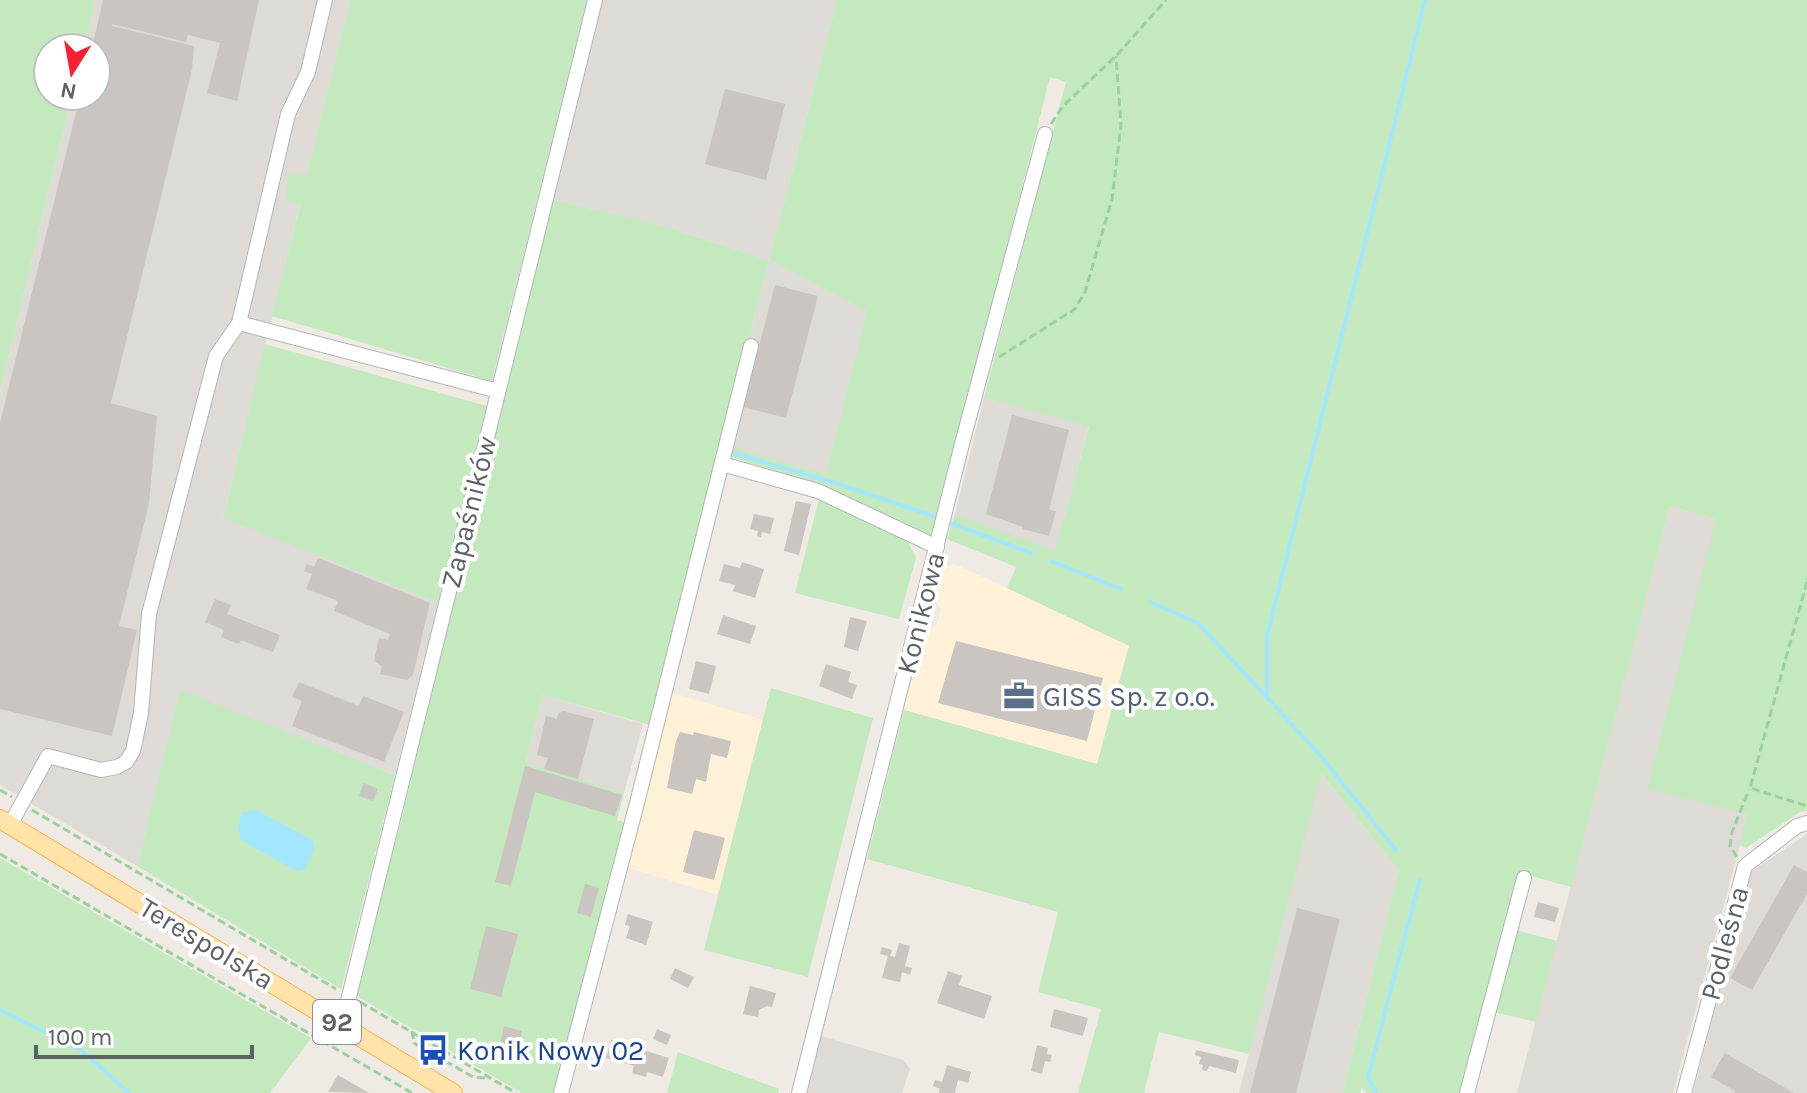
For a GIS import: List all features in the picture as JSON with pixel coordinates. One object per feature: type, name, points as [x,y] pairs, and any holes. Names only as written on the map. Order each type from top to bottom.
[{"type":"main road","name":"Terespolska","points":[[5,822],[453,1093]]},
{"type":"street","points":[[5,822],[22,803],[48,756],[101,770],[126,762],[133,751],[141,713],[149,614],[216,356],[239,323],[288,114],[308,72],[325,0]]},
{"type":"street","name":"Zapaśników","points":[[342,1025],[595,0]]},
{"type":"street","name":"Konikowa","points":[[799,1093],[952,486],[1045,134]]},
{"type":"street","points":[[239,323],[498,391]]},
{"type":"street","points":[[561,1093],[751,346]]},
{"type":"street","points":[[722,464],[818,491],[937,547]]},
{"type":"street","name":"Podleśna","points":[[1684,1093],[1745,866],[1797,826],[1807,823]]},
{"type":"street","points":[[1467,1093],[1524,878]]},
{"type":"path","points":[[1045,134],[1063,106],[1116,56],[1166,0]]},
{"type":"path","points":[[985,365],[1075,309],[1085,292],[1112,199],[1120,140],[1116,56]]},
{"type":"path","points":[[1745,866],[1730,846],[1732,832],[1750,788],[1807,582]]},
{"type":"path","points":[[1750,788],[1807,806]]},
{"type":"path","points":[[0,790],[516,1093]]},
{"type":"path","points":[[0,854],[412,1093]]},
{"type":"path","points":[[412,1031],[414,1043],[473,1077],[490,1078]]},
{"type":"shaded area","points":[[95,0],[350,0],[307,176],[289,173],[300,204],[223,517],[438,603],[395,775],[180,691],[137,866],[0,785],[0,391],[68,112],[112,112],[112,32],[88,32]]},
{"type":"shaded area","points":[[601,0],[837,0],[769,260],[660,225],[551,199]]},
{"type":"shaded area","points":[[769,260],[868,311],[826,474],[722,445]]},
{"type":"shaded area","points":[[984,398],[1089,425],[1055,552],[955,514]]},
{"type":"shaded area","points":[[1670,506],[1716,520],[1748,814],[1740,845],[1673,1093],[1517,1093]]},
{"type":"shaded area","points":[[953,563],[1129,645],[1097,764],[904,710],[923,634],[936,626],[941,610],[933,598],[941,569]]},
{"type":"shaded area","points":[[670,692],[763,720],[718,895],[625,867],[644,805]]},
{"type":"shaded area","points":[[542,695],[643,724],[624,793],[526,763]]},
{"type":"shaded area","points":[[1320,773],[1399,871],[1342,1093],[1239,1093]]},
{"type":"shaded area","points":[[1807,834],[1807,1093],[1693,1093],[1751,872]]},
{"type":"shaded area","points":[[821,1036],[903,1060],[910,1069],[902,1093],[806,1093]]},
{"type":"green space","points":[[0,0],[95,0],[88,32],[32,32],[32,112],[68,112],[0,391]]},
{"type":"green space","points":[[350,0],[587,0],[492,381],[272,316],[300,205],[285,200],[289,173],[307,175]]},
{"type":"green space","points":[[837,0],[1807,0],[1807,811],[1800,812],[1746,848],[1740,845],[1747,814],[1647,789],[1716,520],[1670,506],[1571,887],[1520,873],[1462,1093],[1366,1093],[1362,1087],[1360,1093],[1342,1093],[1399,871],[1321,774],[1249,1054],[1159,1032],[1144,1093],[1078,1093],[1101,1009],[1038,992],[1058,912],[867,859],[904,710],[1097,764],[1129,646],[1007,588],[1016,567],[947,539],[955,514],[1055,551],[1089,426],[984,398],[1066,82],[1050,77],[933,536],[823,486],[731,457],[731,447],[826,474],[867,311],[769,260]]},
{"type":"green space","points":[[551,199],[660,225],[769,260],[650,725],[542,695],[526,763],[624,793],[617,820],[625,823],[558,1085],[552,1093],[522,1093],[355,995],[403,814],[453,595]]},
{"type":"green space","points":[[265,344],[487,406],[438,603],[223,518]]},
{"type":"green space","points":[[819,499],[908,542],[916,558],[899,619],[795,593]]},
{"type":"green space","points":[[771,688],[873,718],[808,977],[704,950]]},
{"type":"green space","points":[[180,690],[395,775],[341,989],[137,866]]},
{"type":"green space","points":[[0,858],[311,1038],[270,1093],[0,1093]]},
{"type":"green space","points":[[1516,930],[1557,941],[1536,1022],[1494,1012]]},
{"type":"green space","points":[[678,1052],[779,1089],[778,1093],[667,1093]]},
{"type":"water","points":[[256,810],[312,840],[314,847],[306,869],[296,871],[241,840],[238,827],[242,812]]},
{"type":"building","points":[[103,0],[259,0],[237,101],[207,93],[220,43],[188,35],[186,42],[112,24],[194,46],[192,69],[111,403],[157,416],[149,503],[119,626],[137,630],[112,736],[0,709],[0,423],[76,112],[112,112],[112,32],[96,32]]},
{"type":"building","points":[[725,89],[785,104],[766,180],[705,164]]},
{"type":"building","points":[[775,285],[818,296],[786,418],[743,407]]},
{"type":"building","points":[[1012,415],[1069,430],[1049,510],[1056,511],[1049,536],[986,514]]},
{"type":"building","points":[[796,501],[811,504],[799,555],[784,551]]},
{"type":"building","points":[[754,514],[774,518],[770,534],[762,532],[761,537],[757,536],[758,531],[750,529]]},
{"type":"building","points":[[318,558],[430,603],[413,675],[407,680],[380,674],[382,666],[374,661],[379,638],[388,640],[390,634],[334,611],[338,601],[306,589],[312,574],[304,571],[307,564],[314,567]]},
{"type":"building","points":[[742,562],[764,569],[755,598],[733,591],[735,585],[719,581],[724,564],[740,568]]},
{"type":"building","points":[[215,599],[231,605],[227,614],[280,635],[273,652],[241,640],[239,644],[221,637],[224,630],[205,622]]},
{"type":"building","points":[[723,615],[756,626],[750,644],[717,634]]},
{"type":"building","points":[[850,617],[867,621],[858,651],[844,647]]},
{"type":"building","name":"GISS Sp. z o.o.","points":[[956,641],[1103,678],[1087,741],[938,703]]},
{"type":"building","points":[[696,661],[716,666],[709,694],[689,689]]},
{"type":"building","points":[[826,664],[851,672],[848,682],[857,685],[852,699],[819,686]]},
{"type":"building","points":[[299,682],[359,706],[363,696],[404,712],[384,762],[292,726],[302,701],[292,697]]},
{"type":"building","points":[[563,711],[594,719],[578,779],[544,769],[548,758],[537,755],[546,716],[557,719]]},
{"type":"building","points":[[680,732],[693,735],[694,732],[731,741],[727,758],[711,754],[706,782],[696,779],[692,794],[667,788]]},
{"type":"building","points":[[525,766],[622,795],[615,816],[535,792],[511,886],[495,882]]},
{"type":"building","points":[[364,783],[378,789],[373,801],[359,796]]},
{"type":"building","points":[[694,830],[725,838],[714,880],[683,872]]},
{"type":"building","points":[[1794,865],[1807,872],[1807,894],[1752,990],[1730,978]]},
{"type":"building","points":[[585,884],[599,888],[591,917],[577,913]]},
{"type":"building","points":[[1538,902],[1559,908],[1555,922],[1534,917]]},
{"type":"building","points":[[1297,908],[1340,919],[1296,1093],[1250,1093]]},
{"type":"building","points":[[628,914],[653,922],[646,945],[626,938],[630,926],[625,925]]},
{"type":"building","points":[[486,926],[518,934],[501,997],[470,989]]},
{"type":"building","points":[[899,943],[910,946],[905,966],[912,968],[910,975],[902,972],[900,982],[882,978],[888,956],[880,954],[882,947],[892,950],[890,956],[895,957]]},
{"type":"building","points":[[675,968],[694,977],[688,988],[670,979]]},
{"type":"building","points":[[948,971],[962,976],[959,985],[992,996],[984,1019],[937,1003]]},
{"type":"building","points":[[750,986],[776,993],[772,1007],[759,1010],[758,1017],[743,1014]]},
{"type":"building","points":[[1054,1009],[1088,1018],[1083,1036],[1050,1027]]},
{"type":"building","points":[[504,1026],[522,1031],[518,1049],[500,1044]]},
{"type":"building","points":[[657,1029],[671,1035],[667,1045],[653,1039]]},
{"type":"building","points":[[611,1040],[669,1058],[663,1077],[647,1072],[646,1077],[632,1073],[634,1066],[606,1058]]},
{"type":"building","points":[[1037,1045],[1048,1048],[1047,1054],[1052,1055],[1050,1062],[1045,1061],[1042,1074],[1031,1071]]},
{"type":"building","points":[[1196,1050],[1239,1060],[1236,1073],[1209,1066],[1207,1071],[1202,1070],[1203,1065],[1199,1064],[1201,1057],[1195,1055]]},
{"type":"building","points":[[1725,1053],[1794,1093],[1734,1093],[1711,1077]]},
{"type":"building","points":[[947,1065],[971,1072],[968,1083],[958,1080],[955,1093],[939,1093],[940,1089],[933,1086],[935,1080],[942,1082]]},
{"type":"building","points":[[338,1075],[369,1093],[328,1092]]},
{"type":"waterway","points":[[1267,698],[1267,636],[1425,0]]},
{"type":"waterway","points":[[735,454],[936,517]]},
{"type":"waterway","points":[[950,523],[1031,553]]},
{"type":"waterway","points":[[1051,561],[1121,589]]},
{"type":"waterway","points":[[1150,602],[1198,623],[1320,755],[1396,850]]},
{"type":"waterway","points":[[1376,1093],[1368,1077],[1420,879]]},
{"type":"waterway","points":[[0,1010],[81,1050],[129,1093]]},
{"type":"place","name":"GISS Sp. z o.o.","points":[[1019,696]]},
{"type":"place","name":"Konik Nowy 02","points":[[433,1050]]}]
